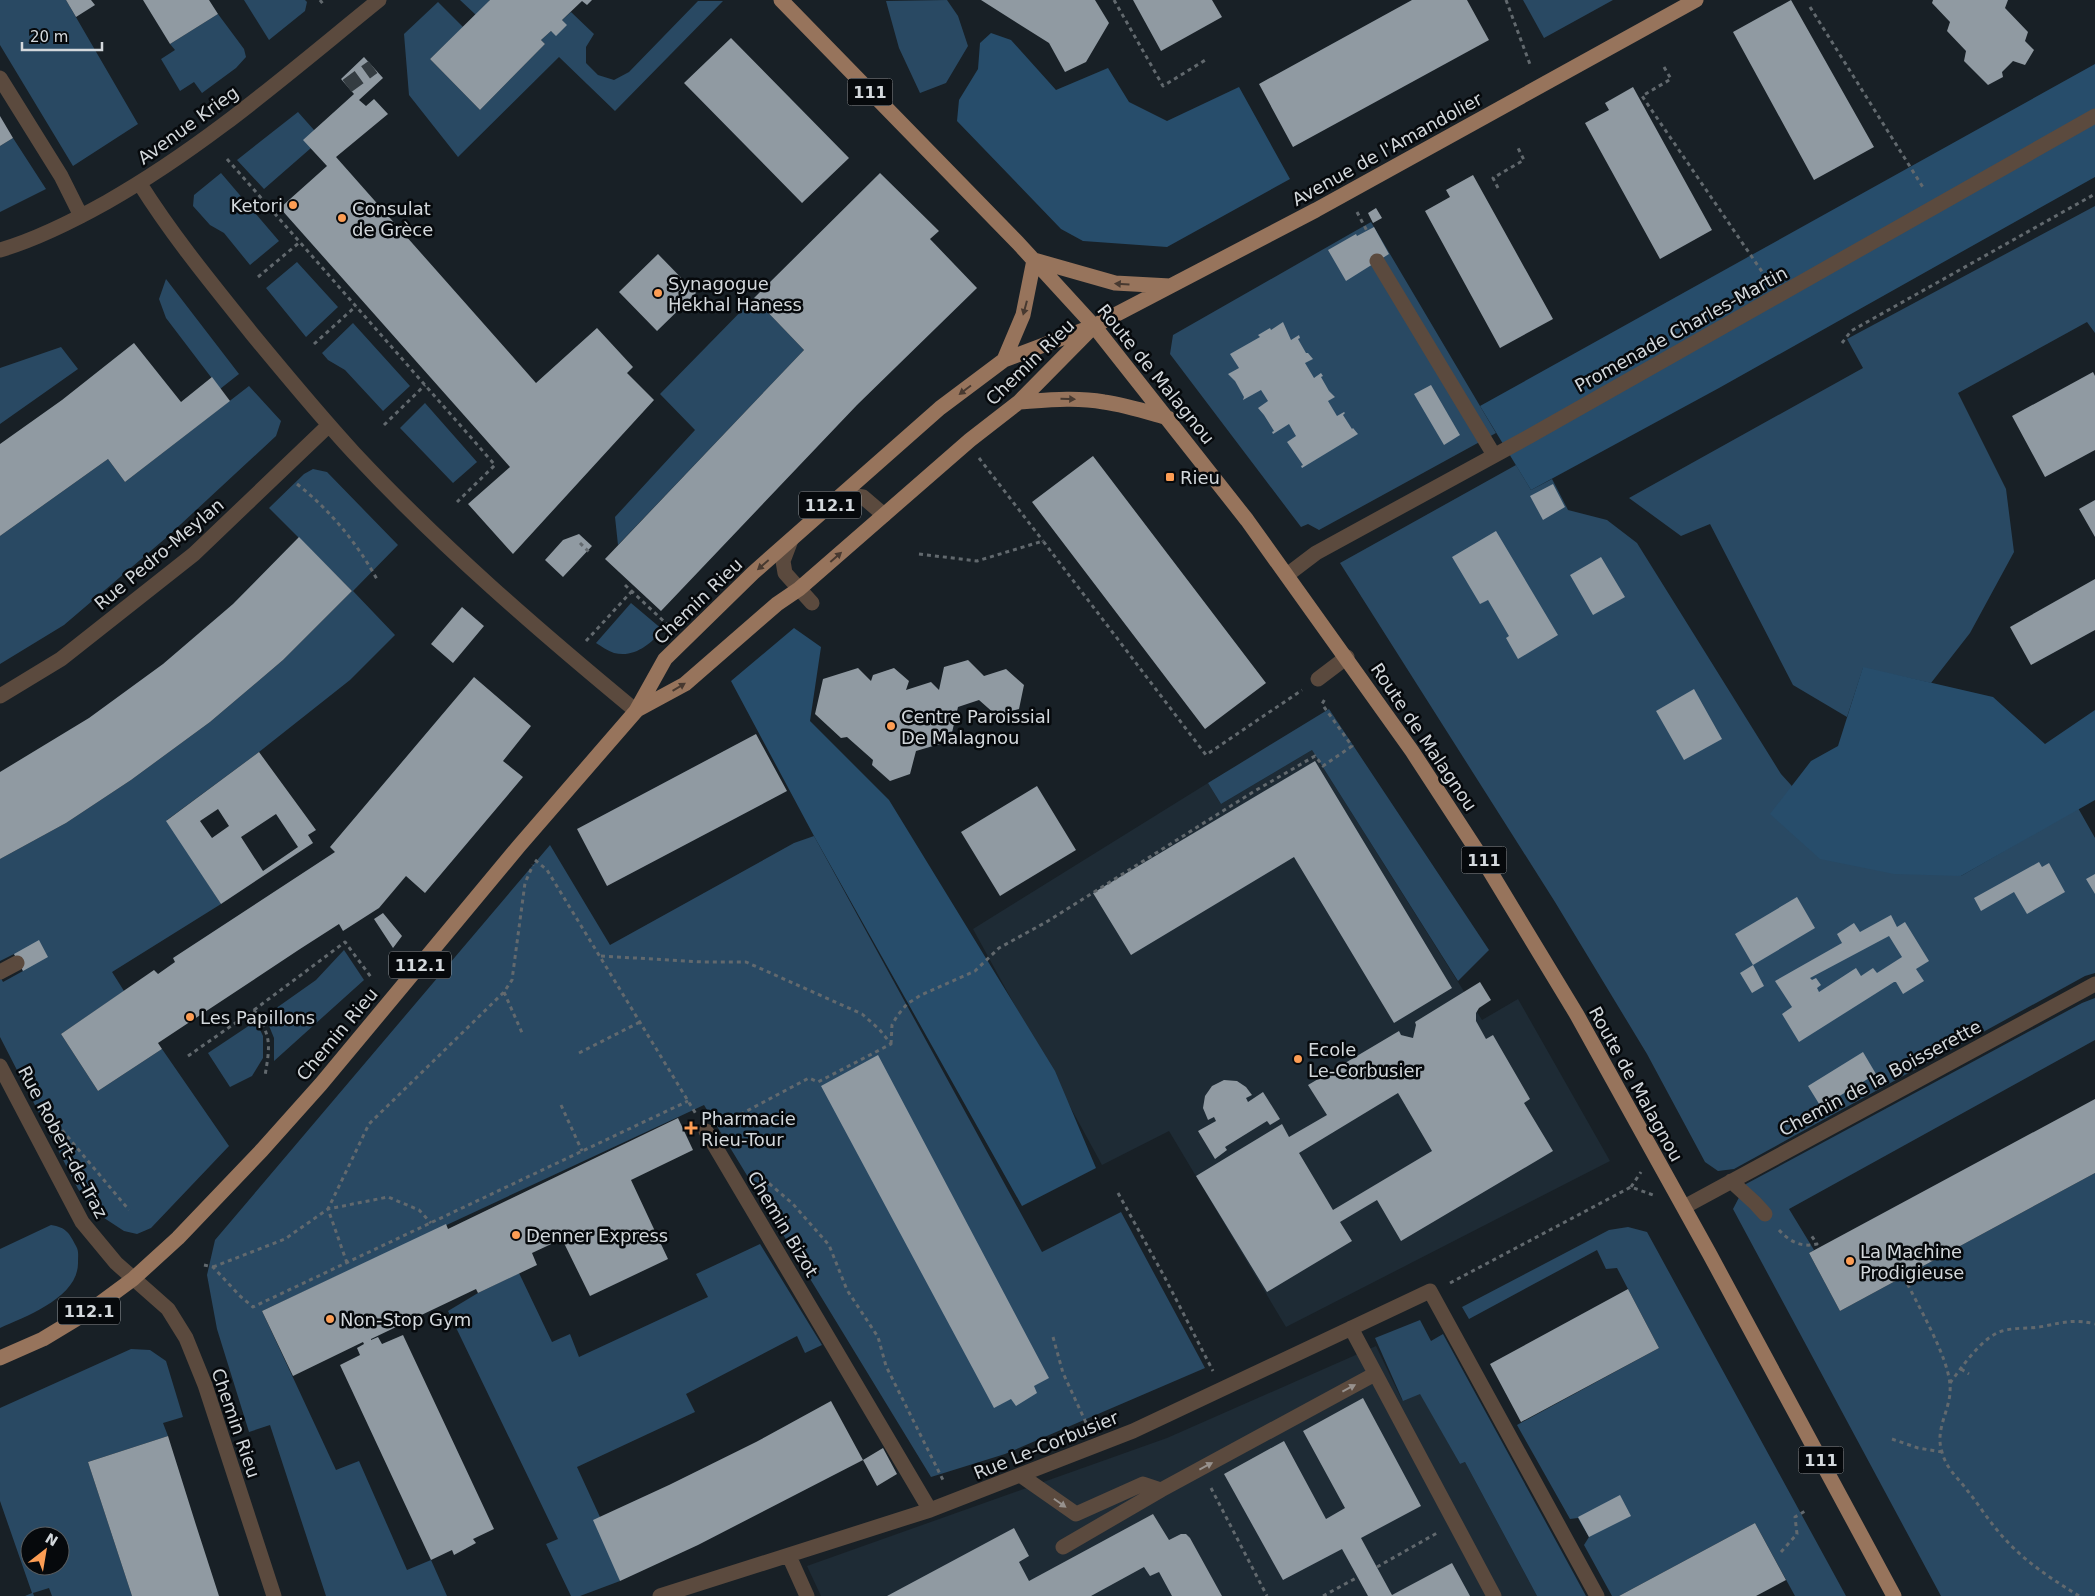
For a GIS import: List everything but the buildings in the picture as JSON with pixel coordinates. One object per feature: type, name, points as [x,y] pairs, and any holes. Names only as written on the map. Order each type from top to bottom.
[{"type":"main road","name":"Route de Malagnou","points":[[781,0],[1034,260],[1094,326],[1168,418],[1287,575],[1412,751],[1485,863],[1577,1015],[1684,1207],[1894,1596]]},
{"type":"main road","name":"Avenue de l'Amandolier","points":[[1094,326],[1324,205],[1696,0]]},
{"type":"main road","points":[[1004,360],[1023,315],[1034,260],[1115,283],[1171,286]]},
{"type":"main road","name":"Chemin Rieu","points":[[0,1358],[43,1340],[91,1310],[133,1279],[178,1238],[262,1150],[314,1091],[519,846],[636,711],[665,658],[753,573],[940,408],[1004,360],[1094,326]]},
{"type":"main road","name":"Chemin Rieu","points":[[636,711],[685,684],[777,604],[799,589],[970,440],[1019,402],[1094,326]]},
{"type":"main road","points":[[1019,402],[1084,399],[1106,402],[1168,418]]},
{"type":"street","name":"Avenue Krieg","points":[[0,250],[54,230],[140,184],[238,114],[379,0]]},
{"type":"street","points":[[0,78],[61,176],[81,216]]},
{"type":"street","name":"Promenade Charles-Martin","points":[[1287,575],[1316,553],[1494,455],[2095,116]]},
{"type":"street","points":[[140,184],[182,248],[329,425],[443,542],[636,711]]},
{"type":"street","points":[[1377,261],[1494,455]]},
{"type":"street","name":"Rue Pedro-Meylan","points":[[0,696],[61,659],[194,554],[329,425]]},
{"type":"street","points":[[843,494],[863,497],[884,515]]},
{"type":"street","points":[[791,540],[783,561],[785,573],[812,603]]},
{"type":"street","points":[[1318,679],[1347,658]]},
{"type":"street","points":[[0,972],[17,963]]},
{"type":"street","name":"Chemin de la Boisserette","points":[[1684,1207],[2095,984]]},
{"type":"street","name":"Rue Robert-de-Traz","points":[[0,1066],[82,1222],[116,1264],[133,1279]]},
{"type":"street","name":"Chemin Bizot","points":[[706,1131],[930,1510]]},
{"type":"street","points":[[1731,1181],[1765,1214]]},
{"type":"street","name":"Chemin Rieu","points":[[133,1279],[168,1309],[186,1338],[205,1385],[274,1596]]},
{"type":"street","points":[[1430,1291],[1597,1596]]},
{"type":"street","name":"Rue Le-Corbusier","points":[[660,1596],[930,1510],[1097,1445],[1222,1390],[1430,1291]]},
{"type":"street","points":[[1351,1328],[1494,1596]]},
{"type":"street","points":[[1062,1547],[1162,1490],[1375,1374]]},
{"type":"street","points":[[1020,1475],[1076,1514],[1143,1484],[1162,1490]]},
{"type":"street","points":[[788,1556],[807,1596]]},
{"type":"path","points":[[1114,0],[1163,86],[1207,59]]},
{"type":"path","points":[[1506,0],[1533,70]]},
{"type":"path","points":[[1810,7],[1934,207]]},
{"type":"path","points":[[1664,67],[1671,79],[1642,96],[1778,295]]},
{"type":"path","points":[[1498,188],[1493,178],[1524,160],[1518,148]]},
{"type":"path","points":[[226,159],[494,465],[457,502]]},
{"type":"path","points":[[1842,343],[1851,331],[2095,194]]},
{"type":"path","points":[[1357,212],[1368,230]]},
{"type":"path","points":[[258,277],[300,242]]},
{"type":"path","points":[[314,344],[356,306]]},
{"type":"path","points":[[384,426],[425,385]]},
{"type":"path","points":[[979,457],[1206,755],[1318,679]]},
{"type":"path","points":[[292,480],[311,495],[342,526],[367,561],[378,581]]},
{"type":"path","points":[[919,554],[977,561],[1043,541]]},
{"type":"path","points":[[580,543],[589,552]]},
{"type":"path","points":[[625,584],[671,628]]},
{"type":"path","points":[[586,641],[632,591]]},
{"type":"path","points":[[891,1044],[892,1025],[907,1004],[921,995],[975,971],[999,948],[1048,921],[1253,792],[1315,756],[1323,766],[1352,746],[1322,704],[1328,694]]},
{"type":"path","points":[[347,1263],[328,1209],[370,1124],[504,992],[512,980],[525,883],[535,860],[547,870],[706,1131],[809,1078],[818,1082],[891,1044]]},
{"type":"path","points":[[188,1056],[254,1010],[345,942],[371,977]]},
{"type":"path","points":[[600,956],[703,962],[746,962],[862,1014],[879,1029],[891,1044]]},
{"type":"path","points":[[504,992],[523,1034]]},
{"type":"path","points":[[254,1010],[265,1027],[270,1046],[265,1076]]},
{"type":"path","points":[[579,1053],[640,1022]]},
{"type":"path","points":[[213,1267],[253,1307],[688,1101]]},
{"type":"path","points":[[560,1105],[582,1151]]},
{"type":"path","points":[[53,1120],[129,1210]]},
{"type":"path","points":[[751,1168],[793,1204],[829,1246],[847,1290],[878,1337],[886,1366],[946,1485]]},
{"type":"path","points":[[1430,1291],[1446,1285],[1631,1187],[1684,1207]]},
{"type":"path","points":[[1118,1193],[1164,1276],[1222,1390]]},
{"type":"path","points":[[204,1265],[213,1267],[285,1239],[328,1209],[388,1197],[418,1210],[431,1223]]},
{"type":"path","points":[[1765,1214],[1781,1232],[1798,1243],[1809,1246],[1816,1244],[1811,1235]]},
{"type":"path","points":[[1904,1277],[1944,1362],[1950,1383],[1940,1431],[1942,1452],[1952,1474],[1966,1488],[2003,1538],[2050,1578],[2079,1596]]},
{"type":"path","points":[[1950,1383],[1990,1338],[2003,1330],[2045,1326],[2071,1320],[2095,1324]]},
{"type":"path","points":[[1053,1337],[1062,1373],[1097,1445]]},
{"type":"path","points":[[1961,1369],[1969,1374]]},
{"type":"path","points":[[1892,1439],[1918,1448],[1942,1452]]},
{"type":"path","points":[[1201,1469],[1266,1596]]},
{"type":"path","points":[[1781,1552],[1797,1534],[1795,1517],[1807,1510]]},
{"type":"path","points":[[1377,1567],[1455,1523]]},
{"type":"path","points":[[1323,1596],[1358,1577]]},
{"type":"shaded area","points":[[0,0],[66,0],[138,124],[73,166],[0,45]]},
{"type":"shaded area","points":[[244,0],[305,0],[307,2],[305,11],[269,40]]},
{"type":"shaded area","points":[[460,0],[490,0],[476,15]]},
{"type":"shaded area","points":[[947,0],[958,16],[968,46],[946,83],[920,93],[899,48],[886,1]]},
{"type":"shaded area","points":[[1523,0],[1613,0],[1544,38]]},
{"type":"shaded area","points":[[698,1],[723,1],[615,111],[559,57],[458,157],[409,95],[404,34],[438,2],[463,27],[430,59],[480,110],[545,44],[541,40],[551,31],[556,35],[566,25],[562,20],[571,12],[594,34],[586,47],[586,63],[598,75],[614,80],[629,72]]},
{"type":"shaded area","points":[[218,14],[244,49],[246,57],[236,68],[202,93],[194,82],[180,91],[161,59],[175,50],[170,44]]},
{"type":"shaded area","points":[[991,33],[1011,40],[1056,90],[1108,68],[1129,102],[1167,121],[1239,87],[1290,179],[1167,247],[1083,241],[1061,229],[957,121],[959,100],[978,69],[980,43]]},
{"type":"shaded area","points":[[2095,64],[2095,177],[1719,388],[1531,490],[1480,406]]},
{"type":"shaded area","points":[[298,112],[314,130],[311,148],[264,189],[237,160]]},
{"type":"shaded area","points":[[13,138],[46,189],[0,212],[0,146]]},
{"type":"shaded area","points":[[221,173],[279,241],[250,265],[224,233],[210,225],[193,206],[194,195]]},
{"type":"shaded area","points":[[2095,206],[2095,333],[2087,322],[1958,393],[2006,489],[2014,552],[1970,633],[1931,683],[1863,668],[1847,717],[1793,685],[1710,524],[1681,536],[1629,498],[1863,368],[1847,339]]},
{"type":"shaded area","points":[[1371,222],[1496,433],[1319,530],[1308,524],[1301,527],[1170,354],[1173,335]]},
{"type":"shaded area","points":[[297,262],[338,307],[306,337],[266,288]]},
{"type":"shaded area","points":[[166,279],[239,374],[220,389],[166,318],[159,299]]},
{"type":"shaded area","points":[[754,298],[804,350],[618,545],[615,517],[695,430],[660,394]]},
{"type":"shaded area","points":[[353,323],[410,386],[383,411],[345,370],[328,360],[322,353]]},
{"type":"shaded area","points":[[61,347],[78,369],[0,424],[0,368]]},
{"type":"shaded area","points":[[249,386],[281,421],[276,436],[167,537],[64,625],[0,664],[0,536],[108,459],[125,482]]},
{"type":"shaded area","points":[[425,403],[477,462],[453,483],[400,428]]},
{"type":"shaded area","points":[[1516,465],[1531,490],[1552,479],[1568,510],[1607,520],[1637,543],[1781,774],[1840,839],[1961,876],[2078,808],[2095,838],[2095,973],[2085,976],[1734,1169],[1718,1171],[1705,1162],[1647,1054],[1555,902],[1340,563]]},
{"type":"shaded area","points":[[313,469],[327,472],[398,545],[353,591],[395,635],[350,680],[259,752],[167,820],[221,904],[112,972],[124,991],[61,1034],[98,1091],[162,1049],[229,1146],[151,1228],[137,1234],[124,1231],[98,1214],[78,1189],[0,1037],[0,976],[3,982],[23,971],[14,954],[0,961],[0,859],[66,823],[131,780],[210,722],[283,660],[352,591],[269,508],[304,474]]},
{"type":"shaded area","points":[[631,603],[663,630],[642,649],[635,652],[614,653],[596,643]]},
{"type":"shaded area","points":[[794,628],[821,647],[810,721],[889,800],[1055,1071],[1096,1168],[1022,1206],[814,836],[731,681]]},
{"type":"shaded area","points":[[1863,667],[1993,697],[2045,744],[2095,710],[2095,800],[1961,876],[1894,874],[1820,859],[1770,814],[1811,761],[1838,746]]},
{"type":"shaded area","points":[[1329,709],[1489,950],[1458,981],[1312,750],[1221,804],[1208,783]]},
{"type":"shaded area","name":"Ecole Le-Corbusier","points":[[1312,750],[1482,1020],[1518,999],[1610,1161],[1286,1327],[1169,1131],[1102,1165],[973,929],[1208,783],[1221,804]]},
{"type":"shaded area","points":[[814,836],[1042,1252],[1121,1212],[1205,1368],[1005,1454],[931,1477],[704,1105],[262,1311],[336,1470],[359,1461],[407,1570],[431,1560],[447,1596],[326,1596],[270,1425],[249,1432],[217,1329],[207,1275],[215,1240],[550,845],[610,945],[794,843]]},
{"type":"shaded area","points":[[344,950],[364,980],[274,1061],[274,1038],[265,1016],[316,980]]},
{"type":"shaded area","points":[[2095,998],[2095,1040],[1789,1209],[1814,1250],[1809,1253],[1840,1311],[2095,1173],[2095,1596],[1941,1596],[1733,1209],[1746,1184],[2082,1003]]},
{"type":"shaded area","points":[[256,1021],[263,1036],[263,1058],[252,1076],[230,1087],[208,1053]]},
{"type":"shaded area","points":[[51,1225],[60,1227],[72,1238],[78,1250],[76,1274],[70,1285],[50,1304],[0,1328],[0,1249]]},
{"type":"shaded area","points":[[1628,1227],[1647,1232],[1846,1596],[1795,1596],[1755,1523],[1619,1596],[1612,1596],[1584,1545],[1589,1537],[1578,1518],[1570,1519],[1517,1425],[1659,1348],[1617,1268],[1606,1269],[1597,1250],[1469,1319],[1462,1307],[1609,1230]]},
{"type":"shaded area","points":[[760,1244],[822,1345],[805,1353],[797,1336],[686,1394],[695,1412],[577,1467],[600,1517],[620,1581],[580,1596],[571,1596],[546,1544],[558,1539],[448,1311],[478,1293],[519,1273],[552,1342],[570,1334],[579,1357],[708,1297],[696,1274]]},
{"type":"shaded area","points":[[1420,1320],[1431,1341],[1443,1334],[1586,1596],[1537,1596],[1465,1462],[1460,1464],[1420,1394],[1403,1401],[1375,1338]]},
{"type":"shaded area","points":[[1376,1346],[1402,1400],[1420,1393],[1460,1464],[1465,1462],[1537,1596],[821,1596],[807,1566],[1167,1438]]},
{"type":"shaded area","points":[[131,1349],[150,1350],[166,1361],[183,1417],[163,1423],[168,1436],[88,1462],[132,1596],[52,1596],[49,1588],[33,1593],[34,1596],[25,1596],[32,1593],[26,1576],[70,1576],[70,1526],[20,1526],[20,1558],[0,1501],[0,1408]]},
{"type":"tunnel","points":[[347,86],[373,67]]},
{"type":"place","name":"Ketori","points":[[293,205]]},
{"type":"place","name":"Consulat de Grèce","points":[[342,218]]},
{"type":"place","name":"Synagogue Hekhal Haness","points":[[658,293]]},
{"type":"place","name":"Rieu","points":[[1170,477]]},
{"type":"place","name":"Centre Paroissial De Malagnou","points":[[891,726]]},
{"type":"place","name":"Les Papillons","points":[[190,1017]]},
{"type":"place","name":"Ecole Le-Corbusier","points":[[1298,1059]]},
{"type":"place","name":"Pharmacie Rieu-Tour","points":[[691,1128]]},
{"type":"place","name":"Denner Express","points":[[516,1235]]},
{"type":"place","name":"La Machine Prodigieuse","points":[[1850,1261]]},
{"type":"place","name":"Non-Stop Gym","points":[[330,1319]]}]
